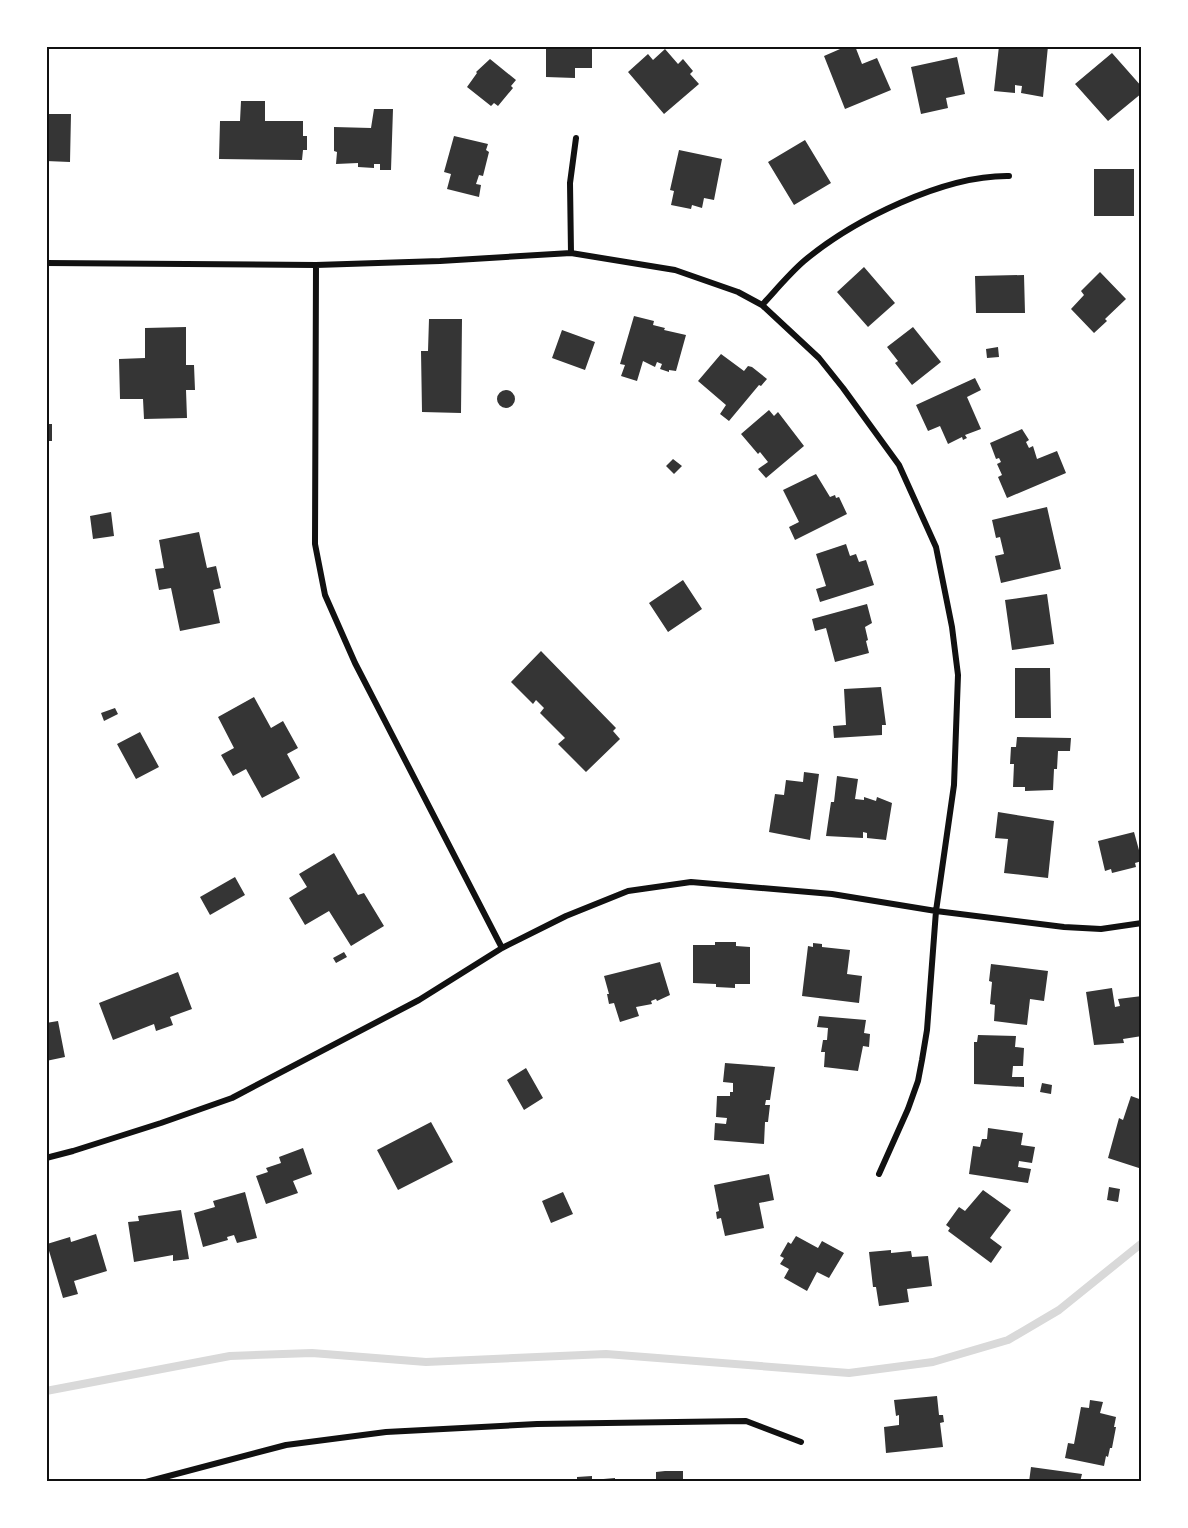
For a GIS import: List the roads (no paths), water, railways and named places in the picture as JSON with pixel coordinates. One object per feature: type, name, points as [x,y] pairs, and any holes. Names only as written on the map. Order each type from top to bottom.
[{"type":"street","points":[[571,254],[570,183],[576,138]]},
{"type":"street","points":[[762,305],[802,263],[835,237],[873,215],[970,179],[1009,176]]},
{"type":"street","points":[[46,263],[315,265],[571,254],[675,270],[738,292],[762,305],[819,358],[899,465],[936,547],[952,627],[958,675],[954,785],[936,911],[927,1030],[918,1081],[897,1136],[879,1174]]},
{"type":"street","points":[[315,265],[315,544],[325,595],[356,663],[502,948]]},
{"type":"street","points":[[46,1158],[139,1130],[232,1098],[419,1000],[502,948],[566,916],[628,891],[692,882],[831,894],[936,911],[1064,927],[1101,929],[1142,923]]},
{"type":"street","points":[[146,1482],[286,1445],[386,1432],[537,1424],[746,1421],[801,1442]]},
{"type":"waterway","points":[[46,1391],[230,1356],[312,1353],[426,1362],[606,1354],[849,1373],[933,1362],[1008,1340],[1059,1310],[1142,1243]]}]
